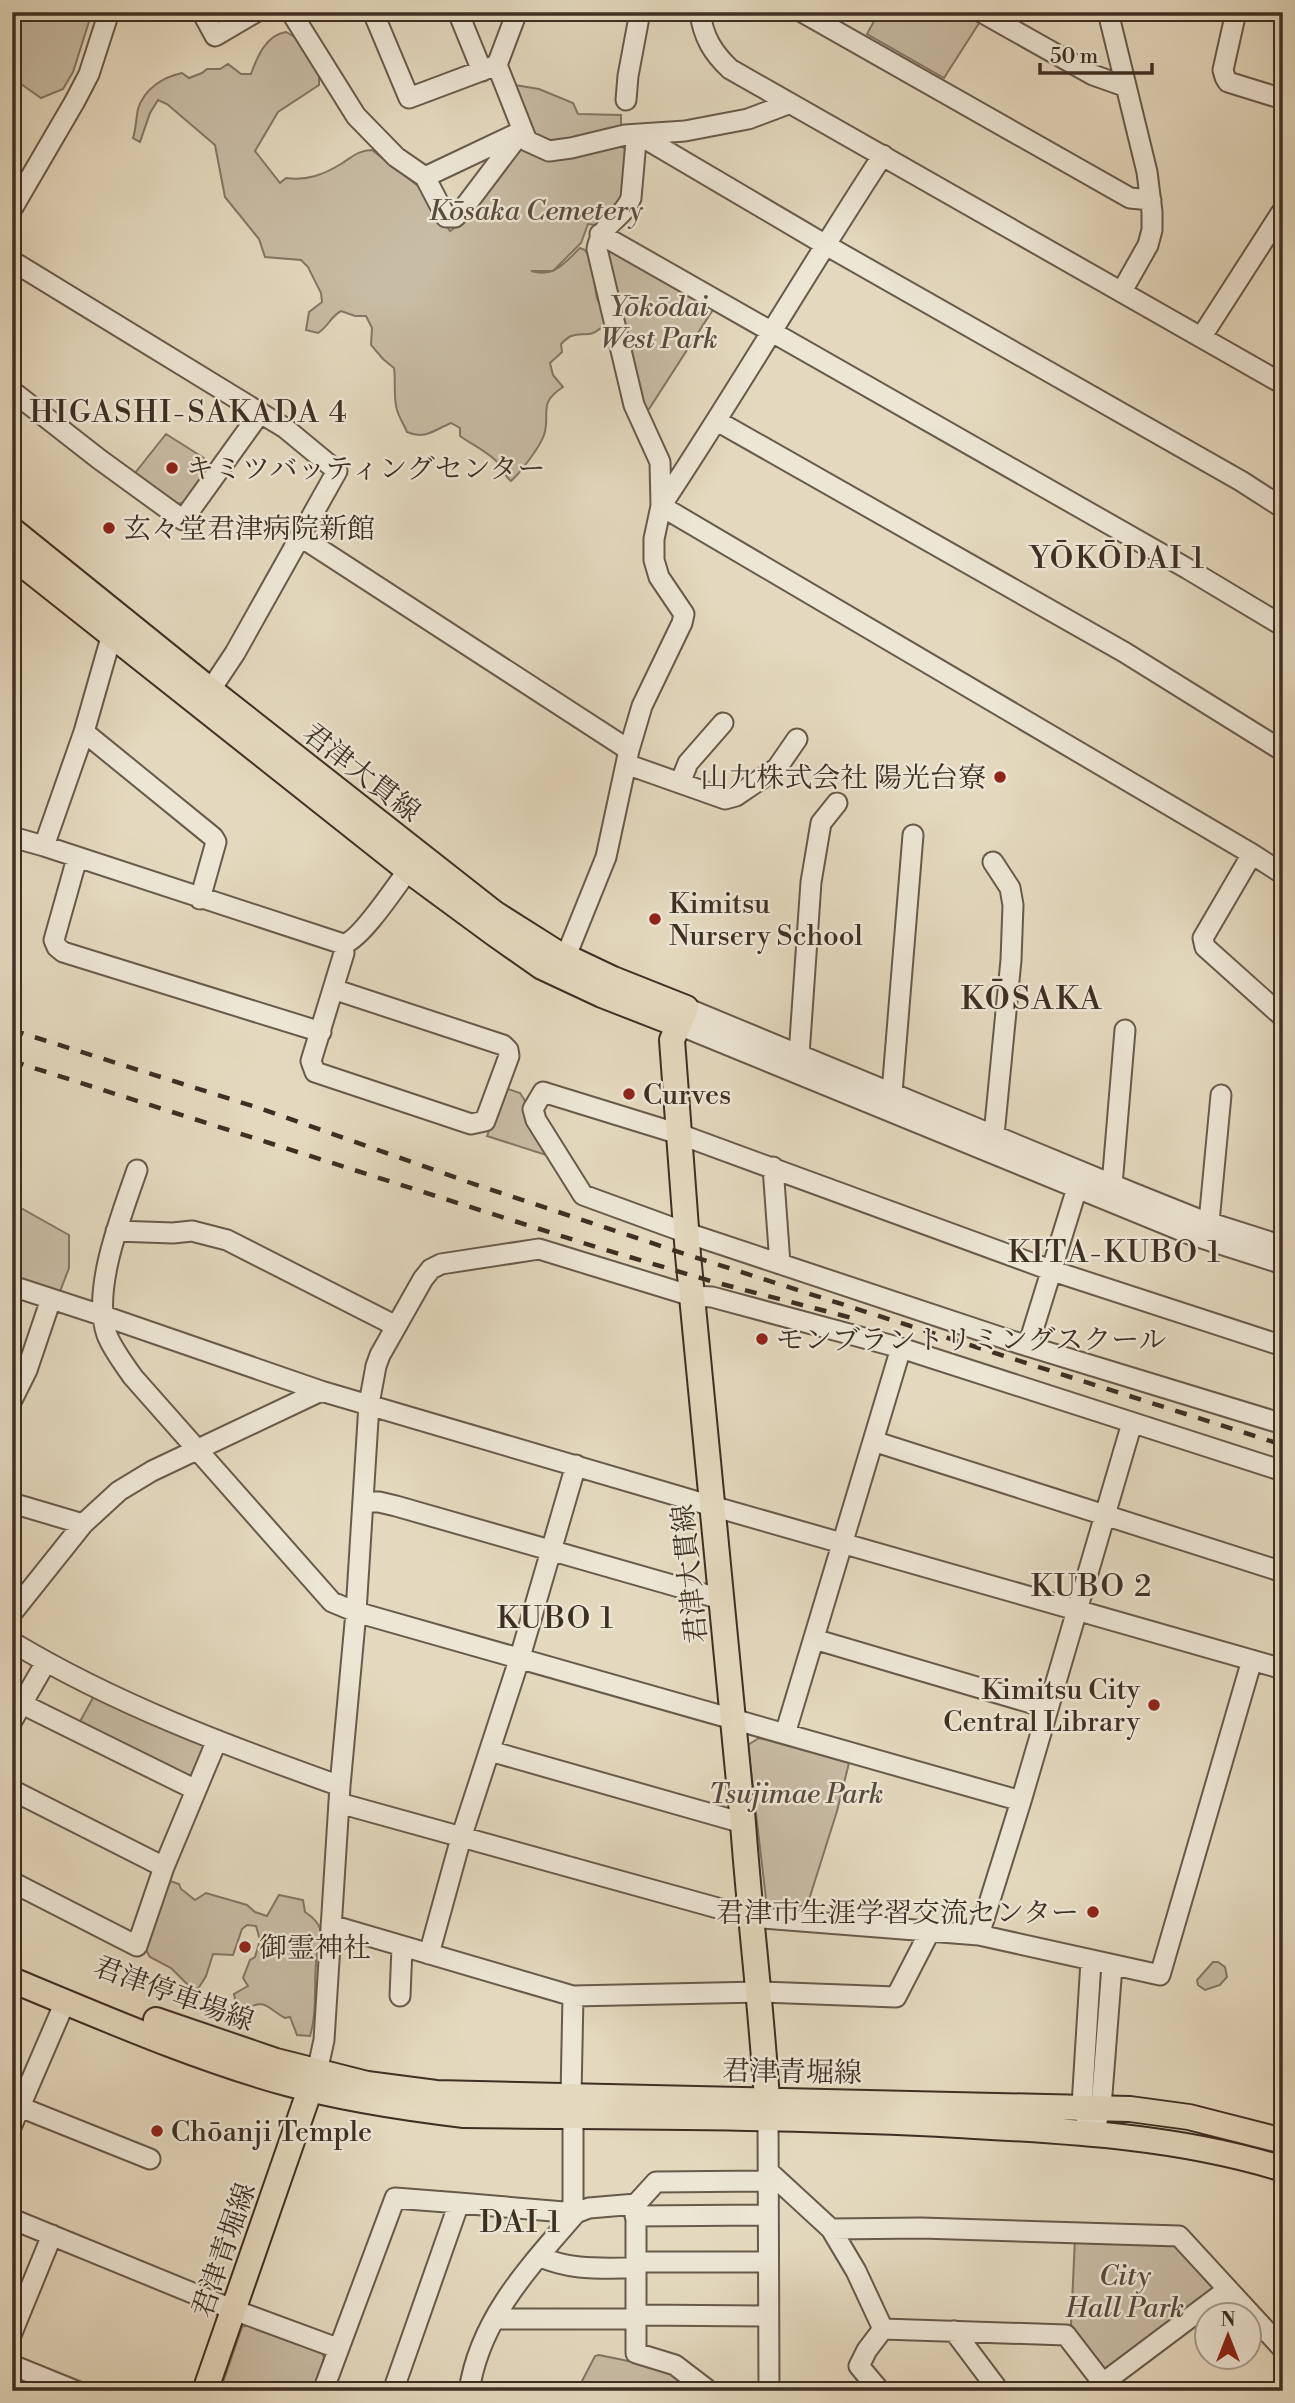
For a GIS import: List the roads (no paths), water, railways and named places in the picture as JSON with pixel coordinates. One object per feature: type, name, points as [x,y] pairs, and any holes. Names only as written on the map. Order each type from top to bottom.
[{"type":"main road","name":"君津大貫線","points":[[12,530],[408,870],[542,967],[561,965]]},
{"type":"main road","name":"君津大貫線","points":[[12,555],[112,634],[206,697],[602,995],[683,1017],[672,1040],[679,1134],[750,1917],[760,1992],[767,2110]]},
{"type":"main road","name":"君津停車場線","points":[[12,1962],[179,2029],[276,2062],[314,2080]]},
{"type":"main road","name":"君津停車場線","points":[[12,1980],[219,2062],[314,2080]]},
{"type":"main road","name":"君津青堀線","points":[[205,2391],[314,2080],[572,2106],[767,2110],[1092,2107],[1130,2109],[1189,2118],[1283,2141]]},
{"type":"main road","name":"君津青堀線","points":[[767,2110],[1160,2141],[1211,2150],[1283,2169]]},
{"type":"street","points":[[12,209],[84,83],[109,12]]},
{"type":"street","points":[[202,12],[215,36],[256,12]]},
{"type":"street","points":[[291,12],[356,116],[396,157],[425,177],[446,217],[455,217],[522,131]]},
{"type":"street","points":[[373,12],[410,98],[489,68],[517,12]]},
{"type":"street","points":[[458,12],[527,141],[549,151],[579,147],[625,135],[685,131],[748,119],[789,104]]},
{"type":"street","points":[[626,100],[640,12]]},
{"type":"street","points":[[700,12],[706,37],[714,54],[730,69],[1283,384]]},
{"type":"street","points":[[802,12],[1130,198],[1150,200]]},
{"type":"street","points":[[981,12],[1093,75],[1124,86]]},
{"type":"street","points":[[1108,12],[1147,172],[1152,230],[1148,245],[1122,291]]},
{"type":"street","points":[[1236,12],[1223,70],[1224,77],[1228,82],[1283,99]]},
{"type":"street","points":[[425,177],[522,131]]},
{"type":"street","points":[[561,965],[606,857],[627,757],[642,706],[684,614],[659,577],[654,560],[654,539],[661,506],[660,462],[634,405],[597,249],[600,234],[628,205],[631,198],[636,141],[639,135]]},
{"type":"street","points":[[639,135],[824,244],[1241,481],[1283,508]]},
{"type":"street","points":[[661,506],[717,421],[824,244],[883,155]]},
{"type":"street","points":[[1202,336],[1283,210]]},
{"type":"street","points":[[600,234],[1188,569],[1283,626]]},
{"type":"street","points":[[12,261],[285,428],[337,471],[235,653],[206,697]]},
{"type":"street","points":[[12,391],[183,520],[260,413]]},
{"type":"street","points":[[717,421],[1124,652],[1283,751]]},
{"type":"street","points":[[661,506],[1283,874]]},
{"type":"street","points":[[301,537],[627,757],[680,783],[725,799],[736,796],[777,768],[797,738]]},
{"type":"street","points":[[44,846],[84,732],[112,634]]},
{"type":"street","points":[[680,783],[688,762],[723,723]]},
{"type":"street","points":[[84,732],[213,837],[216,842],[200,898]]},
{"type":"street","points":[[799,1055],[811,882],[821,823],[837,803]]},
{"type":"street","points":[[892,1093],[913,835]]},
{"type":"street","points":[[12,837],[343,944],[350,943],[368,923],[408,870]]},
{"type":"street","points":[[1252,854],[1203,938],[1205,947],[1283,1017]]},
{"type":"street","points":[[77,858],[54,940],[63,952],[320,1031]]},
{"type":"street","points":[[993,862],[1010,888],[1013,905],[1011,960],[994,1135]]},
{"type":"street","points":[[333,989],[503,1045],[508,1049],[509,1056],[485,1121],[471,1124],[315,1072],[311,1061],[320,1031],[344,953],[343,944]]},
{"type":"street","points":[[683,1017],[799,1055],[1112,1185],[1209,1222],[1283,1246]]},
{"type":"street","points":[[683,1017],[1077,1188],[1192,1235],[1283,1264]]},
{"type":"street","points":[[1112,1185],[1125,1030]]},
{"type":"street","points":[[1283,1346],[1053,1271],[679,1134],[543,1092],[533,1109],[536,1120],[583,1195],[687,1233],[1028,1346],[1283,1424]]},
{"type":"street","points":[[1209,1222],[1222,1096]]},
{"type":"street","points":[[773,1167],[780,1264]]},
{"type":"street","points":[[137,1170],[116,1231],[105,1281],[104,1316],[106,1332],[113,1348],[133,1377],[332,1602],[356,1612],[1021,1801]]},
{"type":"street","points":[[1028,1346],[1077,1188]]},
{"type":"street","points":[[116,1231],[192,1231],[227,1240],[396,1326]]},
{"type":"street","points":[[314,2080],[324,2040],[369,1404],[376,1366],[396,1326],[431,1269],[441,1264],[539,1249],[692,1296],[712,1297],[901,1348],[1283,1471]]},
{"type":"street","points":[[12,1286],[321,1391],[842,1544],[1283,1669]]},
{"type":"street","points":[[12,1400],[27,1370],[51,1298]]},
{"type":"street","points":[[785,1734],[901,1348]]},
{"type":"street","points":[[12,1613],[83,1524],[119,1491],[152,1471],[321,1391]]},
{"type":"street","points":[[979,1935],[1132,1423]]},
{"type":"street","points":[[873,1441],[1283,1572]]},
{"type":"street","points":[[429,1954],[461,1838],[520,1657],[576,1465]]},
{"type":"street","points":[[363,1502],[396,1506],[721,1599]]},
{"type":"street","points":[[12,1503],[83,1524]]},
{"type":"street","points":[[814,1639],[1048,1708]]},
{"type":"street","points":[[12,1642],[135,1707],[340,1795],[461,1838],[750,1917],[979,1935],[1160,1975],[1252,1660]]},
{"type":"street","points":[[46,1662],[17,1712],[196,1790]]},
{"type":"street","points":[[12,1882],[137,1946],[164,1867],[217,1740]]},
{"type":"street","points":[[490,1751],[743,1822]]},
{"type":"street","points":[[12,1790],[164,1867]]},
{"type":"street","points":[[331,1925],[573,1996],[760,1992],[897,1997],[930,1931]]},
{"type":"street","points":[[400,1996],[402,1947]]},
{"type":"street","points":[[1091,1961],[1092,2134]]},
{"type":"street","points":[[1092,2107],[1112,1966]]},
{"type":"street","points":[[469,2391],[473,2367],[514,2286],[574,2213],[573,1996]]},
{"type":"street","points":[[65,2002],[14,2120],[150,2159]]},
{"type":"street","points":[[767,2110],[769,2391]]},
{"type":"street","points":[[709,2391],[675,2365],[636,2353],[636,2210],[656,2182],[768,2176],[831,2229],[856,2271],[883,2329]]},
{"type":"street","points":[[323,2391],[394,2198],[574,2213],[589,2207],[768,2215]]},
{"type":"street","points":[[393,2391],[459,2203]]},
{"type":"street","points":[[12,2218],[234,2310],[338,2348]]},
{"type":"street","points":[[831,2229],[921,2228],[1179,2236],[1283,2349]]},
{"type":"street","points":[[12,2333],[51,2235]]},
{"type":"street","points":[[539,2256],[575,2268],[768,2262]]},
{"type":"street","points":[[883,2329],[1066,2335],[1106,2387],[1227,2290]]},
{"type":"street","points":[[496,2319],[768,2316]]},
{"type":"street","points":[[880,2391],[859,2366],[883,2329]]},
{"type":"street","points":[[954,2331],[999,2391]]},
{"type":"street","points":[[12,2365],[76,2391]]},
{"type":"railway","points":[[12,1030],[262,1109],[468,1182],[688,1255],[1283,1445]]},
{"type":"railway","points":[[12,1061],[596,1247],[714,1282],[856,1319]]},
{"type":"place","name":"キミツバッティングセンター","points":[[172,468]]},
{"type":"place","name":"玄々堂君津病院新館","points":[[109,528]]},
{"type":"place","name":"山九株式会社 陽光台寮","points":[[1000,777]]},
{"type":"place","name":"Kimitsu Nursery School","points":[[655,919]]},
{"type":"place","name":"Curves","points":[[629,1094]]},
{"type":"place","name":"モンブラントリミングスクール","points":[[762,1339]]},
{"type":"place","name":"Kimitsu City Central Library","points":[[1154,1705]]},
{"type":"place","name":"君津市生涯学習交流センター","points":[[1093,1912]]},
{"type":"place","name":"御霊神社","points":[[245,1947]]},
{"type":"place","name":"Chōanji Temple","points":[[157,2131]]},
{"type":"district","name":"HIGASHI-SAKADA 4","points":[[189,412]]},
{"type":"district","name":"YŌKŌDAI 1","points":[[1118,558]]},
{"type":"district","name":"KŌSAKA","points":[[1032,998]]},
{"type":"district","name":"KITA-KUBO 1","points":[[1115,1252]]},
{"type":"district","name":"KUBO 2","points":[[1092,1586]]},
{"type":"district","name":"KUBO 1","points":[[556,1618]]},
{"type":"district","name":"DAI 1","points":[[521,2222]]},
{"type":"park label","name":"Kōsaka Cemetery","points":[[536,210]]},
{"type":"park label","name":"Yōkōdai West Park","points":[[659,322]]},
{"type":"park label","name":"Tsujimae Park","points":[[796,1793]]},
{"type":"park label","name":"City Hall Park","points":[[1125,2291]]}]
